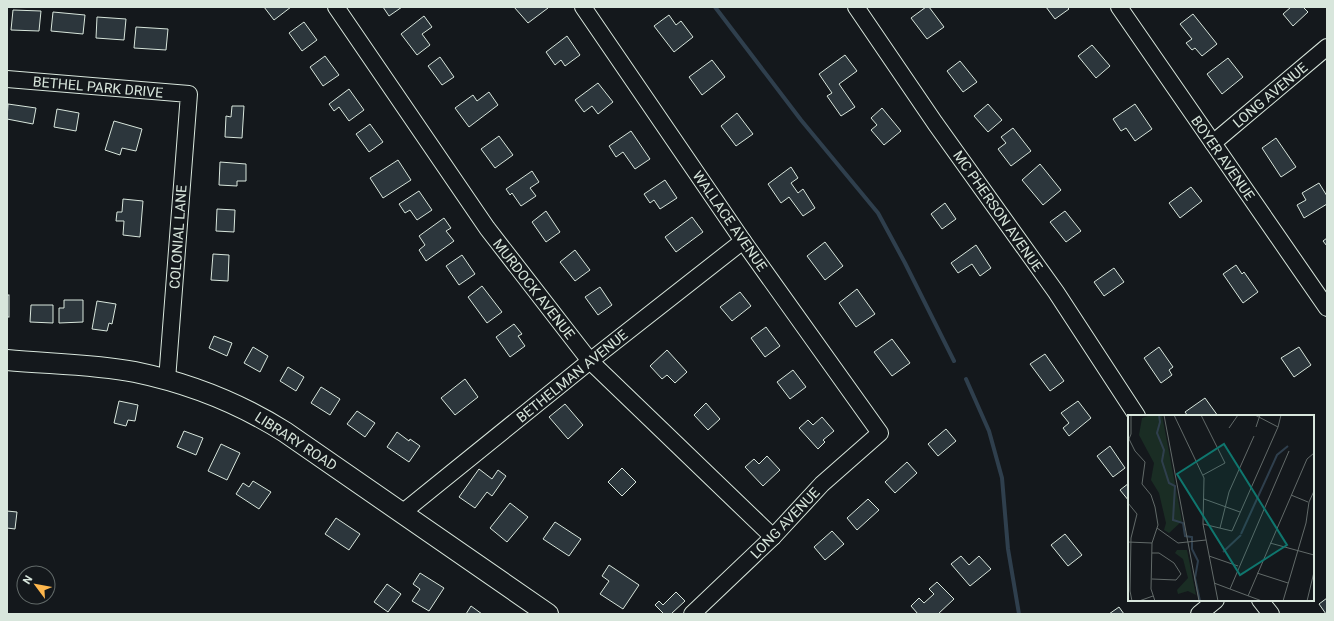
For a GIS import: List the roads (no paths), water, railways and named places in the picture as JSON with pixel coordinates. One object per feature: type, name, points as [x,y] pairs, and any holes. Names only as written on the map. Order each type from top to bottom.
[{"type":"main road","name":"LIBRARY ROAD","points":[[7,360],[134,372],[167,380],[209,394],[259,416],[291,436],[548,614]]},
{"type":"street","name":"MURDOCK AVENUE","points":[[336,7],[487,228],[590,361],[773,537]]},
{"type":"street","name":"WALLACE AVENUE","points":[[583,7],[743,240],[880,433]]},
{"type":"street","name":"MC PHERSON AVENUE","points":[[856,7],[935,123],[1056,292],[1136,415]]},
{"type":"street","name":"BOYER AVENUE","points":[[1119,7],[1327,308]]},
{"type":"street","name":"LONG AVENUE","points":[[1212,143],[1327,47]]},
{"type":"street","name":"BETHEL PARK DRIVE","points":[[7,79],[189,94]]},
{"type":"street","name":"COLONIAL LANE","points":[[167,380],[189,94]]},
{"type":"street","name":"BETHELMAN AVENUE","points":[[402,513],[743,240]]},
{"type":"street","name":"LONG AVENUE","points":[[692,614],[773,537],[822,484],[880,433]]},
{"type":"street","points":[[1199,614],[1215,601]]},
{"type":"street","points":[[1261,601],[1271,614]]},
{"type":"waterway","points":[[715,7],[801,120],[878,213],[954,361]]},
{"type":"waterway","points":[[966,379],[989,431],[1002,478],[1008,549],[1019,614]]}]
